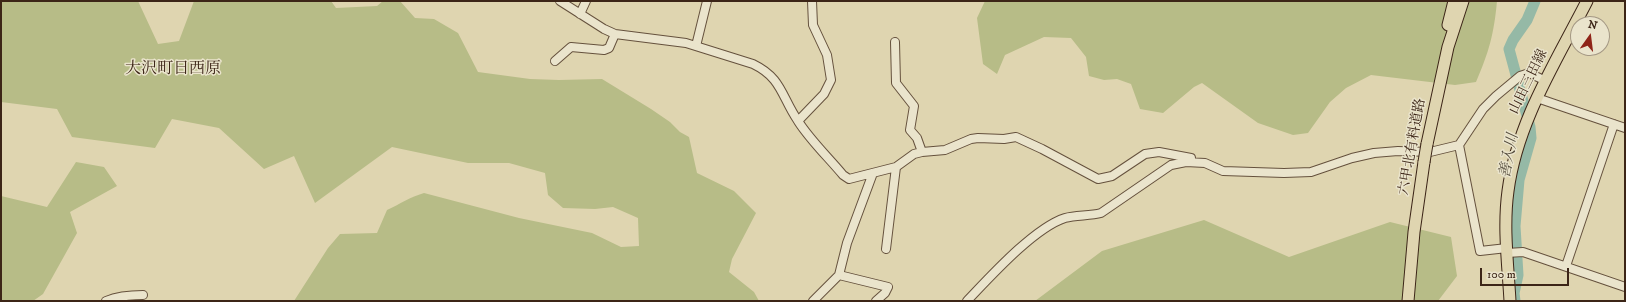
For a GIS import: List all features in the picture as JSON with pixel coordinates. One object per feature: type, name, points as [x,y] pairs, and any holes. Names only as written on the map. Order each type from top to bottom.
[{"type":"main road","points":[[1432,114],[1436,85],[1454,1]]},
{"type":"main road","name":"六甲北有料道路","points":[[1408,301],[1414,232],[1432,114],[1448,47],[1463,1]]},
{"type":"main road","points":[[1448,47],[1470,1]]},
{"type":"main road","name":"山田三田線","points":[[1510,301],[1506,216],[1512,164],[1525,125],[1537,98],[1588,1]]},
{"type":"street","points":[[560,1],[604,29],[615,34],[686,43],[753,64],[769,73],[776,80],[798,121],[843,175],[849,179],[896,167],[914,154],[945,150],[971,139],[1004,139],[1016,137],[1098,179],[1112,176],[1145,154],[1159,152],[1192,158],[1192,162]]},
{"type":"street","points":[[580,14],[586,1]]},
{"type":"street","points":[[696,46],[707,1]]},
{"type":"street","points":[[798,121],[824,94],[831,80],[827,55],[813,25],[812,1]]},
{"type":"street","points":[[555,61],[571,47],[604,50],[609,48],[615,34]]},
{"type":"street","points":[[895,42],[896,83],[914,106],[910,130],[917,138],[922,152]]},
{"type":"street","points":[[967,301],[987,280],[1035,236],[1054,223],[1066,218],[1101,213],[1171,165],[1192,162],[1205,163],[1223,171],[1284,173],[1311,172],[1352,158],[1374,153],[1398,151],[1430,152],[1458,145],[1483,110],[1496,96],[1520,76],[1529,73],[1546,81]]},
{"type":"street","points":[[1537,98],[1625,128]]},
{"type":"street","points":[[1566,266],[1614,124]]},
{"type":"street","points":[[1458,145],[1480,251],[1507,250],[1523,252],[1625,287]]},
{"type":"street","points":[[886,249],[896,167]]},
{"type":"street","points":[[813,301],[839,275],[847,243],[873,173]]},
{"type":"street","points":[[839,275],[888,287],[885,293],[876,301]]},
{"type":"street","points":[[106,301],[131,295],[143,295]]},
{"type":"green space","points":[[1,1],[138,1],[158,44],[179,41],[194,1],[331,1],[336,8],[377,6],[383,1],[400,1],[415,18],[434,19],[458,33],[478,72],[530,79],[602,79],[651,109],[670,122],[680,132],[689,137],[697,173],[734,191],[756,213],[732,259],[729,272],[754,292],[759,301],[294,301],[328,248],[340,234],[377,233],[387,210],[424,193],[519,218],[592,233],[621,247],[639,246],[638,218],[613,207],[595,209],[563,208],[548,195],[545,173],[509,163],[468,163],[392,147],[315,203],[294,156],[264,169],[219,128],[172,119],[155,148],[72,137],[57,109],[1,102]]},
{"type":"green space","points":[[985,1],[1497,1],[1490,43],[1476,82],[1455,85],[1371,75],[1346,88],[1330,102],[1308,133],[1293,135],[1258,123],[1202,83],[1194,87],[1163,113],[1140,109],[1131,84],[1117,79],[1104,80],[1089,76],[1086,57],[1071,38],[1044,37],[1005,55],[997,74],[983,64],[977,18]]},
{"type":"green space","points":[[76,162],[104,167],[117,186],[70,212],[77,233],[43,294],[33,301],[1,301],[1,196],[47,207]]},
{"type":"green space","points":[[1204,220],[1289,257],[1390,222],[1451,237],[1457,276],[1438,301],[1035,301],[1102,251]]},
{"type":"waterway","name":"善入川","points":[[1515,301],[1514,293],[1518,275],[1515,226],[1519,180],[1531,138],[1530,127],[1509,49],[1513,40],[1527,20],[1535,1]]},
{"type":"district","name":"大沢町日西原","points":[[173,70]]}]
